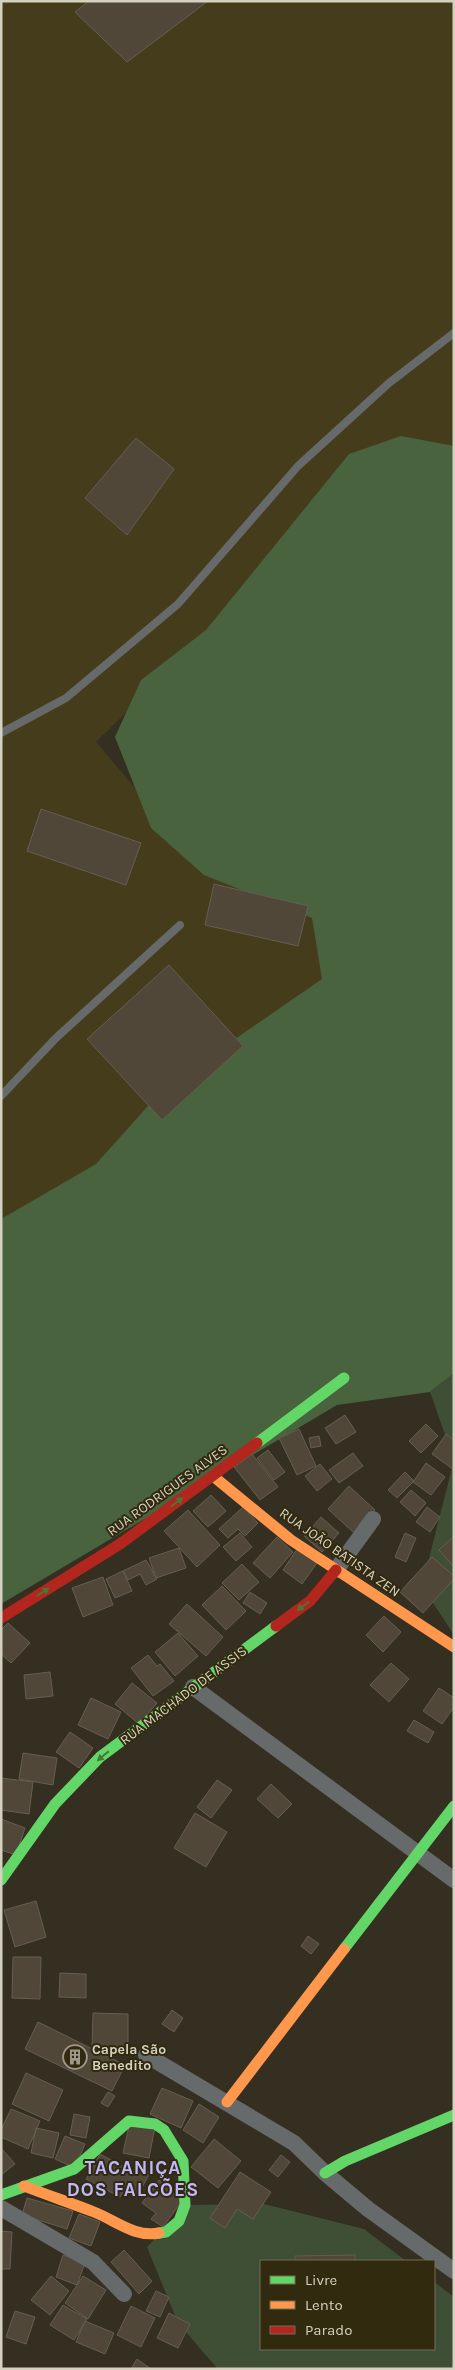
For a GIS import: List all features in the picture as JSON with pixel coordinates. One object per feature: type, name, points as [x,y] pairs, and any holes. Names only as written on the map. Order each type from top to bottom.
[{"type":"street","name":"RUA RODRIGUES ALVES","points":[[1,1618],[120,1544],[344,1378]]},
{"type":"street","name":"RUA JOÃO BATISTA ZEN","points":[[213,1476],[291,1540],[454,1647]]},
{"type":"street","name":"RUA MACHADO DE ASSIS","points":[[1,1880],[56,1804],[100,1757],[310,1601],[336,1570],[373,1519]]},
{"type":"street","points":[[193,1687],[454,1880]]},
{"type":"street","points":[[227,2102],[454,1806]]},
{"type":"street","points":[[146,2055],[294,2143],[325,2173],[368,2209],[454,2271]]},
{"type":"street","points":[[325,2173],[345,2161],[454,2114]]},
{"type":"street","points":[[1,2195],[24,2186],[56,2177],[74,2169],[129,2121],[155,2124],[164,2130],[175,2146],[183,2161],[185,2205],[179,2221],[166,2232],[150,2235],[130,2230],[96,2213],[24,2186]]},
{"type":"street","points":[[1,2208],[93,2262],[124,2294]]},
{"type":"lane","points":[[1,734],[66,698],[178,604],[298,466],[389,383],[454,333]]},
{"type":"lane","points":[[1,1096],[56,1038],[180,925]]},
{"type":"shaded area","points":[[1,1],[454,1],[454,469],[369,475],[96,742],[199,863],[424,918],[1,1253]]},
{"type":"green space","points":[[401,436],[454,446],[454,1373],[430,1392],[337,1405],[1,1604],[1,1219],[96,1164],[164,1088],[322,979],[312,918],[204,875],[151,828],[115,737],[141,680],[206,630],[349,454]]},
{"type":"green space","points":[[454,1373],[454,1460],[430,1392]]},
{"type":"green space","points":[[454,1460],[454,1635],[422,1586]]},
{"type":"green space","points":[[264,2204],[364,2229],[405,2260],[260,2260],[260,2350],[435,2350],[435,2283],[454,2297],[454,2369],[217,2368],[178,2323],[147,2247],[187,2205]]},
{"type":"building","points":[[89,1],[208,1],[127,62],[75,12]]},
{"type":"building","points":[[136,438],[174,469],[127,535],[85,498]]},
{"type":"building","points":[[41,809],[141,843],[126,885],[27,851]]},
{"type":"building","points":[[214,884],[308,906],[298,946],[205,925]]},
{"type":"building","points":[[169,965],[243,1046],[162,1120],[87,1039]]},
{"type":"building","points":[[345,1415],[356,1432],[336,1444],[325,1428]]},
{"type":"building","points":[[426,1424],[438,1436],[421,1453],[409,1441]]},
{"type":"building","points":[[299,1429],[316,1466],[297,1475],[279,1438]]},
{"type":"building","points":[[446,1434],[454,1440],[454,1470],[432,1454]]},
{"type":"building","points":[[319,1436],[321,1446],[311,1448],[309,1438]]},
{"type":"building","points":[[268,1450],[285,1472],[274,1480],[257,1458]]},
{"type":"building","points":[[353,1453],[363,1466],[339,1483],[329,1470]]},
{"type":"building","points":[[252,1454],[278,1487],[260,1500],[234,1467]]},
{"type":"building","points":[[426,1463],[445,1477],[431,1495],[413,1482]]},
{"type":"building","points":[[320,1464],[332,1479],[317,1491],[305,1476]]},
{"type":"building","points":[[405,1472],[414,1481],[397,1498],[388,1490]]},
{"type":"building","points":[[349,1486],[375,1510],[354,1533],[328,1509]]},
{"type":"building","points":[[411,1490],[426,1503],[415,1516],[400,1502]]},
{"type":"building","points":[[211,1495],[226,1511],[208,1527],[193,1511]]},
{"type":"building","points":[[243,1507],[258,1523],[245,1536],[238,1529],[228,1538],[219,1529]]},
{"type":"building","points":[[427,1507],[440,1517],[430,1532],[416,1522]]},
{"type":"building","points":[[188,1510],[220,1545],[197,1567],[164,1531]]},
{"type":"building","points":[[321,1517],[339,1533],[322,1552],[304,1536]]},
{"type":"building","points":[[240,1533],[252,1547],[236,1561],[223,1547]]},
{"type":"building","points":[[405,1533],[416,1538],[406,1562],[395,1557]]},
{"type":"building","points":[[454,1536],[454,1567],[439,1550]]},
{"type":"building","points":[[277,1537],[293,1552],[270,1578],[253,1563]]},
{"type":"building","points":[[179,1548],[186,1568],[156,1578],[149,1558]]},
{"type":"building","points":[[297,1549],[317,1563],[302,1584],[283,1570]]},
{"type":"building","points":[[432,1557],[454,1576],[454,1579],[423,1613],[400,1592]]},
{"type":"building","points":[[146,1560],[157,1579],[146,1585],[140,1574],[128,1580],[123,1571]]},
{"type":"building","points":[[242,1564],[259,1582],[239,1600],[222,1583]]},
{"type":"building","points":[[123,1571],[132,1591],[115,1598],[106,1579]]},
{"type":"building","points":[[103,1577],[113,1605],[83,1617],[72,1588]]},
{"type":"building","points":[[222,1586],[246,1611],[226,1630],[202,1605]]},
{"type":"building","points":[[250,1592],[267,1603],[260,1614],[243,1603]]},
{"type":"building","points":[[187,1604],[223,1637],[206,1656],[169,1624]]},
{"type":"building","points":[[384,1616],[401,1632],[383,1652],[366,1635]]},
{"type":"building","points":[[8,1623],[30,1643],[11,1663],[1,1654],[1,1630]]},
{"type":"building","points":[[178,1633],[198,1656],[175,1676],[155,1652]]},
{"type":"building","points":[[148,1655],[157,1666],[160,1664],[174,1681],[153,1696],[131,1668]]},
{"type":"building","points":[[391,1663],[409,1679],[389,1702],[370,1685]]},
{"type":"building","points":[[50,1672],[53,1696],[26,1699],[24,1675]]},
{"type":"building","points":[[132,1683],[157,1703],[139,1724],[115,1704]]},
{"type":"building","points":[[439,1688],[454,1698],[454,1707],[442,1724],[423,1711]]},
{"type":"building","points":[[91,1698],[121,1712],[108,1739],[78,1725]]},
{"type":"building","points":[[414,1720],[434,1732],[428,1743],[407,1731]]},
{"type":"building","points":[[70,1732],[93,1748],[79,1768],[56,1752]]},
{"type":"building","points":[[23,1753],[57,1758],[53,1785],[19,1779]]},
{"type":"building","points":[[1,1778],[33,1782],[29,1814],[1,1810]]},
{"type":"building","points":[[217,1780],[232,1790],[211,1818],[197,1807]]},
{"type":"building","points":[[271,1784],[292,1804],[278,1818],[257,1799]]},
{"type":"building","points":[[195,1813],[227,1832],[206,1867],[174,1848]]},
{"type":"building","points":[[1,1819],[25,1828],[16,1855],[1,1850]]},
{"type":"building","points":[[36,1901],[46,1937],[15,1947],[4,1910]]},
{"type":"building","points":[[308,1936],[319,1944],[311,1954],[301,1946]]},
{"type":"building","points":[[13,1957],[41,1957],[40,1999],[12,1998]]},
{"type":"building","points":[[60,1973],[86,1974],[86,1998],[59,1997]]},
{"type":"building","points":[[172,2010],[183,2018],[174,2032],[162,2024]]},
{"type":"building","points":[[93,2013],[128,2014],[128,2048],[92,2047]]},
{"type":"building","name":"Capela São Benedito","points":[[38,2022],[125,2065],[112,2091],[25,2049]]},
{"type":"building","points":[[26,2073],[63,2090],[49,2121],[12,2104]]},
{"type":"building","points":[[162,2088],[193,2101],[181,2128],[150,2114]]},
{"type":"building","points":[[108,2092],[115,2096],[108,2107],[101,2103]]},
{"type":"building","points":[[199,2104],[219,2117],[203,2143],[183,2130]]},
{"type":"building","points":[[11,2109],[40,2121],[28,2149],[1,2137],[1,2130]]},
{"type":"building","points":[[74,2114],[90,2117],[86,2138],[70,2135]]},
{"type":"building","points":[[130,2122],[155,2127],[149,2158],[123,2153]]},
{"type":"building","points":[[36,2128],[59,2133],[53,2158],[31,2153]]},
{"type":"building","points":[[65,2136],[85,2144],[75,2168],[55,2159]]},
{"type":"building","points":[[214,2139],[241,2161],[218,2188],[191,2167]]},
{"type":"building","points":[[1,2148],[15,2164],[1,2175]]},
{"type":"building","points":[[100,2154],[133,2172],[137,2166],[150,2173],[136,2198],[124,2191],[120,2197],[86,2179]]},
{"type":"building","points":[[281,2155],[290,2162],[278,2177],[269,2170]]},
{"type":"building","points":[[240,2172],[271,2192],[253,2219],[237,2209],[225,2228],[210,2218]]},
{"type":"building","points":[[159,2180],[184,2198],[163,2227],[151,2219],[156,2213],[142,2203]]},
{"type":"building","points":[[27,2198],[73,2211],[67,2229],[22,2215]]},
{"type":"building","points":[[79,2214],[100,2222],[91,2246],[69,2238]]},
{"type":"building","points":[[1,2231],[12,2232],[10,2269],[1,2269]]},
{"type":"building","points":[[124,2250],[152,2281],[139,2294],[111,2262]]},
{"type":"building","points":[[63,2255],[85,2263],[77,2285],[56,2277]]},
{"type":"building","points":[[355,2255],[355,2260],[295,2260],[295,2256]]},
{"type":"building","points":[[51,2276],[69,2291],[50,2315],[31,2300]]},
{"type":"building","points":[[83,2276],[106,2290],[88,2319],[65,2303]]},
{"type":"building","points":[[156,2291],[169,2297],[160,2317],[146,2311]]},
{"type":"building","points":[[63,2305],[87,2319],[74,2340],[50,2325]]},
{"type":"building","points":[[131,2306],[155,2318],[141,2347],[117,2335]]},
{"type":"building","points":[[15,2311],[35,2317],[26,2344],[6,2337]]},
{"type":"building","points":[[169,2313],[190,2324],[178,2348],[157,2338]]},
{"type":"building","points":[[85,2321],[114,2333],[105,2354],[76,2342]]},
{"type":"building","points":[[137,2359],[151,2369],[131,2369]]},
{"type":"traffic: fast","points":[[257,1443],[344,1378]]},
{"type":"traffic: fast","points":[[1,1880],[55,1804],[100,1757],[276,1626]]},
{"type":"traffic: fast","points":[[344,1949],[454,1806]]},
{"type":"traffic: fast","points":[[325,2173],[345,2161],[454,2115]]},
{"type":"traffic: fast","points":[[1,2195],[74,2169],[129,2121],[155,2124],[164,2130],[183,2161],[185,2205],[179,2221],[166,2232],[159,2233]]},
{"type":"traffic: slow","points":[[213,1476],[291,1540],[454,1647]]},
{"type":"traffic: slow","points":[[227,2102],[344,1949]]},
{"type":"traffic: slow","points":[[24,2186],[102,2215],[133,2231],[150,2234],[159,2233]]},
{"type":"traffic: jam","points":[[1,1618],[120,1544],[257,1443]]},
{"type":"traffic: jam","points":[[276,1626],[310,1601],[336,1570]]},
{"type":"place","name":"Capela São Benedito","points":[[75,2057]]},
{"type":"district","name":"TACANIÇA DOS FALCÕES","points":[[133,2178]]}]
